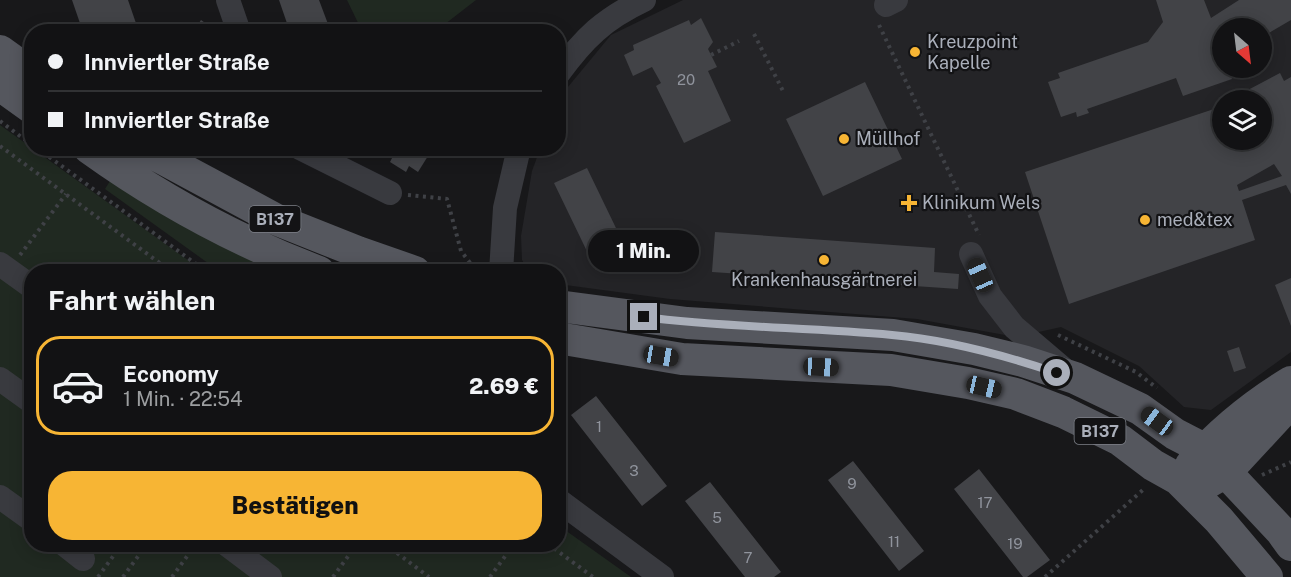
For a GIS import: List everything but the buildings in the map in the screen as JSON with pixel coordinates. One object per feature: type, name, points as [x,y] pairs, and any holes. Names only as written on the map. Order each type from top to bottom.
[{"type":"main road","points":[[0,51],[24,68]]},
{"type":"main road","points":[[0,85],[24,102]]},
{"type":"main road","name":"B137","points":[[100,156],[133,180],[194,215],[299,264]]},
{"type":"main road","name":"B137","points":[[158,156],[275,219],[392,264]]},
{"type":"main road","name":"B137","points":[[566,307],[687,323],[893,335],[974,349],[1075,378],[1140,409],[1175,434],[1204,449],[1281,531],[1291,545]]},
{"type":"main road","name":"B137","points":[[566,339],[682,359],[891,370],[1007,392],[1063,412],[1119,440],[1184,485],[1219,520],[1267,577]]},
{"type":"main road","points":[[1184,485],[1204,449],[1266,397],[1291,382]]},
{"type":"main road","points":[[1184,485],[1226,472],[1291,402]]},
{"type":"street","points":[[228,0],[236,24]]},
{"type":"street","points":[[566,64],[615,6],[644,0]]},
{"type":"street","points":[[316,156],[390,194]]},
{"type":"street","points":[[501,264],[504,208],[517,156]]},
{"type":"street","points":[[976,248],[990,296],[1014,327],[1075,378]]},
{"type":"street","points":[[4,267],[24,281]]},
{"type":"street","points":[[0,379],[24,396]]},
{"type":"street","points":[[0,497],[24,514]]},
{"type":"street","points":[[566,506],[662,577]]},
{"type":"street","points":[[73,552],[91,568]]},
{"type":"street","points":[[237,552],[270,577]]},
{"type":"path","points":[[886,9],[976,248]]},
{"type":"path","points":[[754,34],[783,91]]},
{"type":"path","points":[[711,55],[739,41]]},
{"type":"path","points":[[0,122],[24,139]]},
{"type":"path","points":[[0,146],[161,264]]},
{"type":"path","points":[[48,156],[196,264]]},
{"type":"path","points":[[390,194],[447,198],[460,251],[471,264]]},
{"type":"path","points":[[4,267],[66,195]]},
{"type":"path","points":[[1052,331],[1136,372],[1160,392]]},
{"type":"path","points":[[1046,577],[1147,486]]},
{"type":"path","points":[[91,568],[112,552]]},
{"type":"path","points":[[123,577],[141,552]]},
{"type":"path","points":[[172,577],[190,552]]},
{"type":"path","points":[[333,577],[351,552]]},
{"type":"path","points":[[396,552],[429,577]]},
{"type":"path","points":[[490,577],[508,552]]},
{"type":"path","points":[[559,552],[593,577]]},
{"type":"shaded area","points":[[347,0],[476,0],[445,24],[359,24]]},
{"type":"shaded area","name":"Klinikum Wels","points":[[683,0],[1291,0],[1291,352],[1211,410],[1184,407],[1139,366],[1061,327],[1016,337],[917,319],[670,299],[566,285],[566,264],[525,264],[522,260],[521,236],[532,171],[537,156],[566,156],[566,89],[611,35]]},
{"type":"shaded area","points":[[0,125],[24,142],[24,156],[43,156],[193,264],[24,264],[24,552],[566,552],[566,531],[631,577],[0,577]]},
{"type":"shaded area","points":[[110,181],[192,231],[260,264],[209,264],[105,189]]},
{"type":"place","name":"Kreuzpoint Kapelle","points":[[915,52]]},
{"type":"place","name":"Müllhof","points":[[844,139]]},
{"type":"place","name":"Klinikum Wels","points":[[909,203]]},
{"type":"place","name":"med&tex","points":[[1145,220]]},
{"type":"place","name":"Krankenhausgärtnerei","points":[[824,260]]},
{"type":"route","points":[[644,317],[687,323],[893,335],[974,349],[1057,373]]}]
